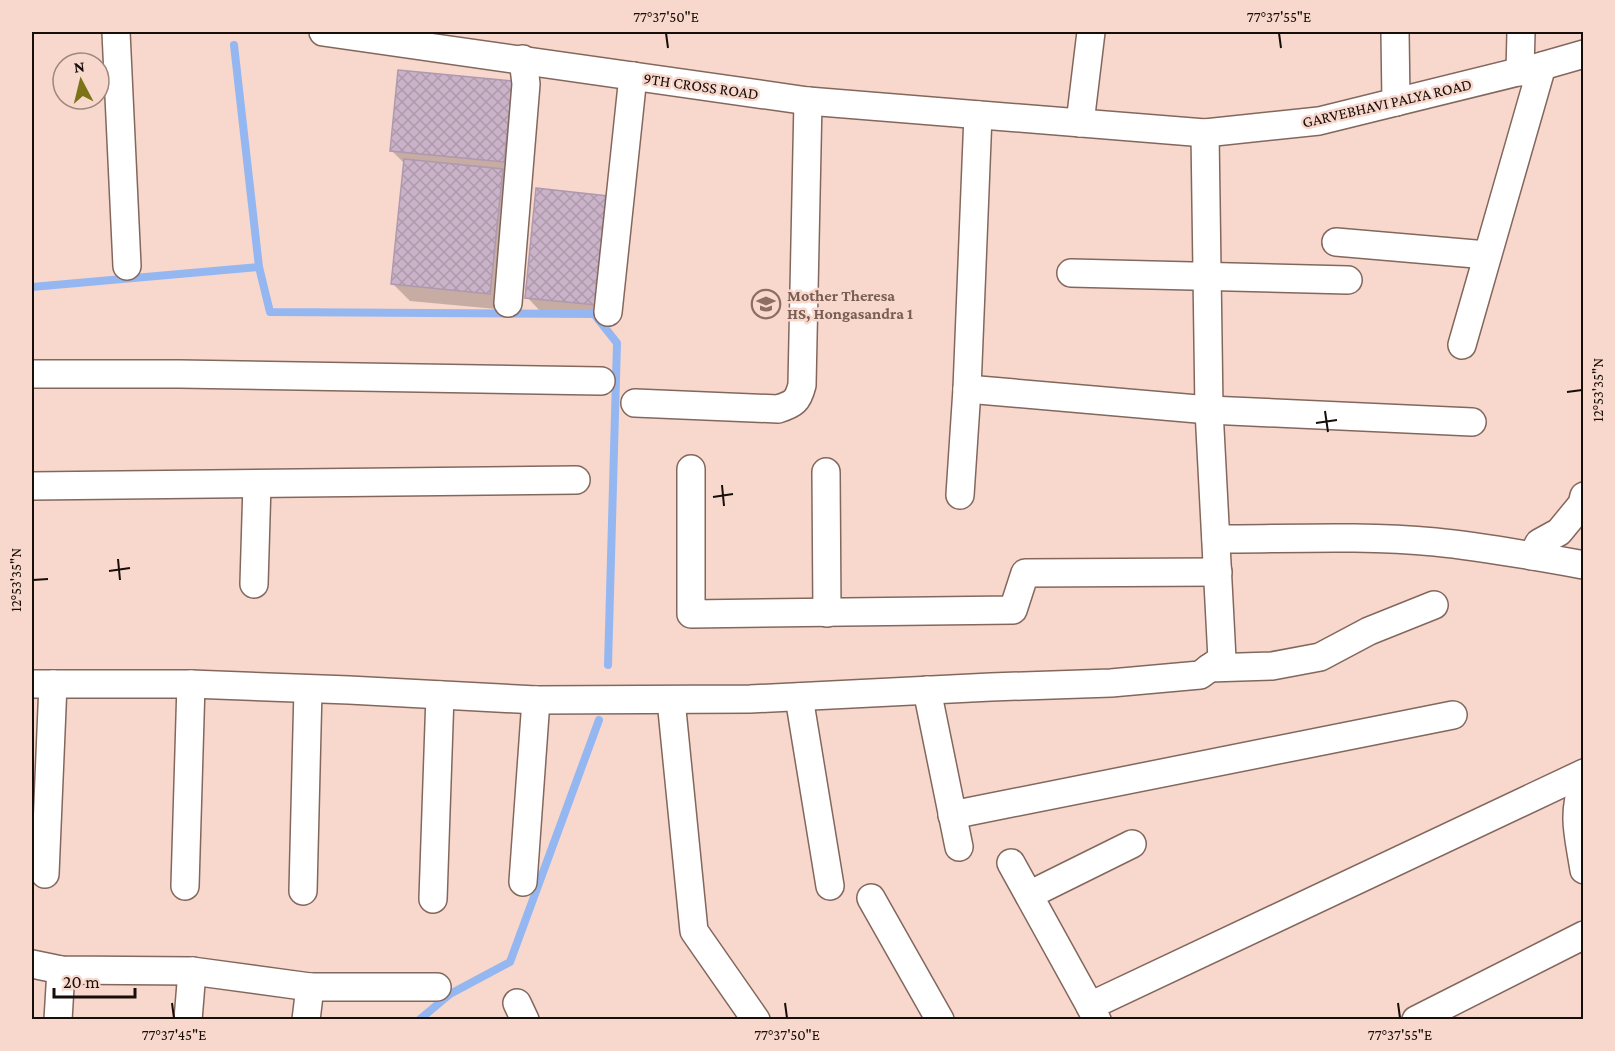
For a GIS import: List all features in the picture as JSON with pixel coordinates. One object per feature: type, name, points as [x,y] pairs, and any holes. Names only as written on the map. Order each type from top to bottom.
[{"type":"street","points":[[116,32],[127,266]]},
{"type":"street","name":"9TH CROSS ROAD","points":[[323,32],[808,101],[1080,123]]},
{"type":"street","points":[[1080,123],[1091,32]]},
{"type":"street","points":[[1395,32],[1396,102]]},
{"type":"street","points":[[1462,345],[1487,255],[1531,69],[1521,32]]},
{"type":"street","name":"GARVEBHAVI PALYA ROAD","points":[[1080,123],[1205,133],[1319,121],[1584,54]]},
{"type":"street","points":[[508,303],[526,84],[523,59]]},
{"type":"street","points":[[608,312],[633,76]]},
{"type":"street","points":[[634,403],[778,410],[791,405],[799,398],[802,385],[808,101]]},
{"type":"street","points":[[960,495],[967,389],[978,115]]},
{"type":"street","points":[[45,874],[42,684],[191,684],[537,700],[670,700],[750,699],[1111,683],[1200,675],[1222,658],[1209,410],[1205,133]]},
{"type":"street","points":[[1336,242],[1487,255]]},
{"type":"street","points":[[1071,273],[1348,280]]},
{"type":"street","points":[[32,374],[180,374],[600,381]]},
{"type":"street","points":[[967,389],[1209,410],[1472,422]]},
{"type":"street","points":[[691,469],[691,615],[1014,610],[1025,573],[1218,572]]},
{"type":"street","points":[[826,472],[827,613]]},
{"type":"street","points":[[32,486],[576,480]]},
{"type":"street","points":[[254,584],[257,484]]},
{"type":"street","points":[[1532,556],[1539,543],[1559,532],[1582,504],[1584,496]]},
{"type":"street","points":[[1216,539],[1400,540],[1455,545],[1584,566]]},
{"type":"street","points":[[1209,668],[1272,666],[1320,657],[1369,631],[1434,605]]},
{"type":"street","points":[[186,886],[191,684]]},
{"type":"street","points":[[303,891],[308,688]]},
{"type":"street","points":[[927,690],[959,848]]},
{"type":"street","points":[[433,899],[440,695]]},
{"type":"street","points":[[799,697],[830,886]]},
{"type":"street","points":[[523,882],[537,700]]},
{"type":"street","points":[[670,700],[694,931],[756,1020]]},
{"type":"street","points":[[952,815],[1453,715]]},
{"type":"street","points":[[1011,863],[1094,1013],[1584,773]]},
{"type":"street","points":[[1584,782],[1575,814],[1584,870]]},
{"type":"street","points":[[1029,895],[1132,844]]},
{"type":"street","points":[[871,898],[940,1020]]},
{"type":"street","points":[[1416,1020],[1584,935]]},
{"type":"street","points":[[32,964],[61,970],[192,971],[310,987],[437,987]]},
{"type":"street","points":[[58,1020],[61,970]]},
{"type":"street","points":[[188,1020],[192,971]]},
{"type":"street","points":[[306,1020],[310,987]]},
{"type":"building","points":[[398,70],[513,81],[504,162],[390,151]]},
{"type":"building","points":[[404,159],[503,169],[490,294],[391,284]]},
{"type":"building","points":[[536,188],[608,196],[597,305],[525,298]]},
{"type":"waterway","points":[[234,45],[259,267],[270,312],[594,314],[617,343],[608,665]]},
{"type":"waterway","points":[[32,287],[259,267]]},
{"type":"waterway","points":[[419,1020],[450,994],[510,962],[599,720]]},
{"type":"place","name":"Mother Theresa HS, Hongasandra 1","points":[[766,304]]}]
